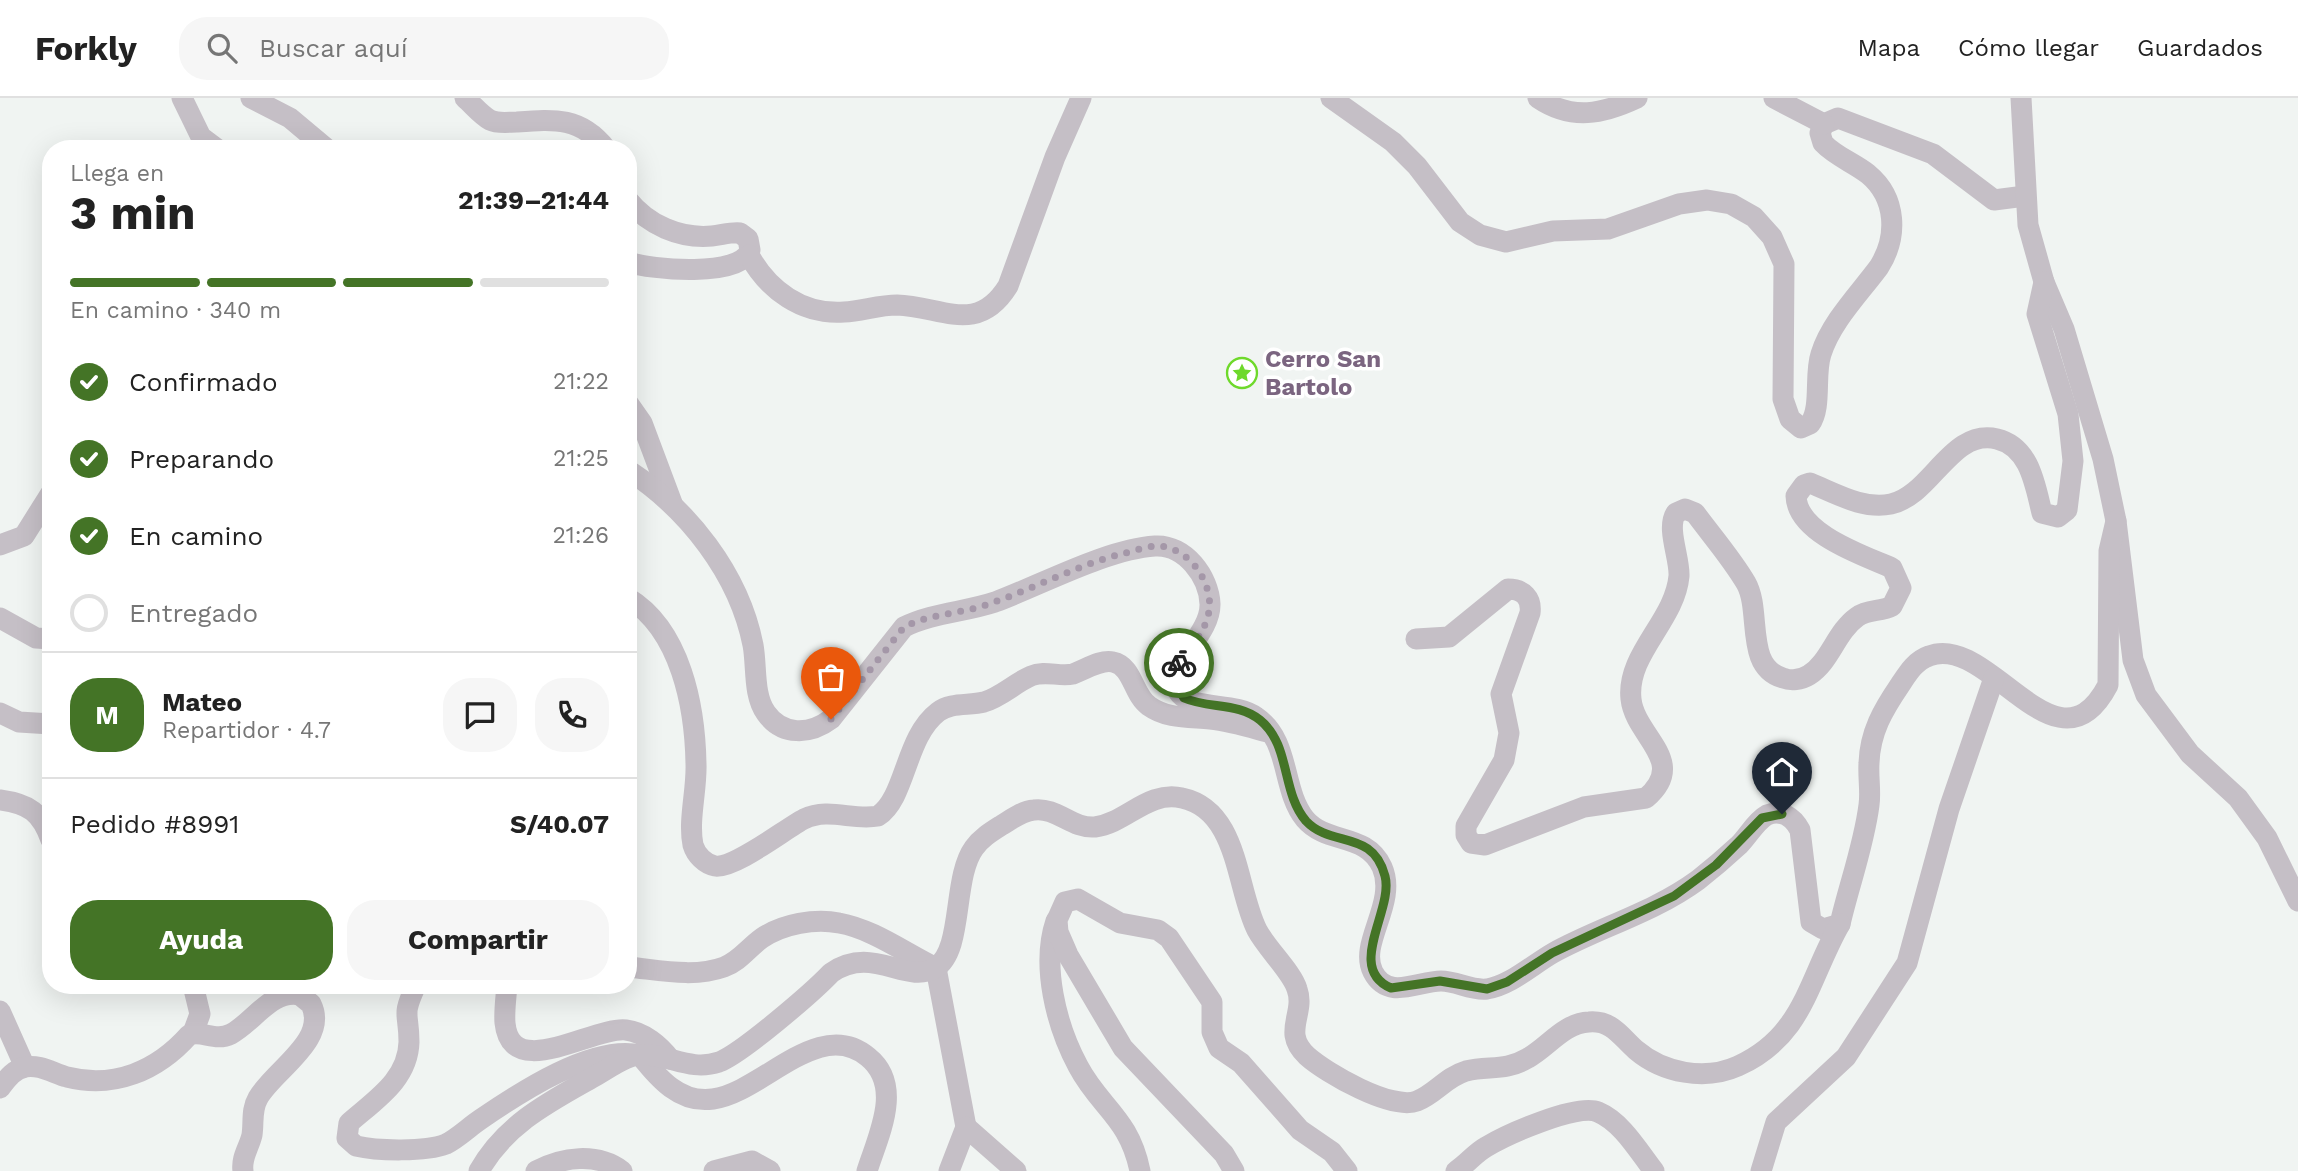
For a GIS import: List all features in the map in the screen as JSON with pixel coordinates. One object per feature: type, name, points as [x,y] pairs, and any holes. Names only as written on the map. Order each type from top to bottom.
[{"type":"street","points":[[182,98],[201,136],[206,140]]},
{"type":"street","points":[[251,98],[290,118],[316,140]]},
{"type":"street","points":[[465,98],[491,120],[505,123],[552,119],[580,125],[599,140]]},
{"type":"street","points":[[637,208],[653,222],[682,234],[698,236],[740,233],[748,239],[748,255],[775,290],[813,309],[841,312],[898,305],[953,315],[981,312],[996,301],[1008,286],[1055,156],[1081,98]]},
{"type":"street","points":[[1331,98],[1393,142],[1417,166],[1460,222],[1480,236],[1506,242],[1553,231],[1608,229],[1679,204],[1707,200],[1731,204],[1754,217],[1772,237],[1784,264],[1780,372],[1783,400],[1790,419],[1801,428],[1813,420],[1815,379],[1830,332],[1886,256],[1892,232],[1884,194],[1868,174],[1822,143],[1820,133],[1824,124],[1838,118],[1933,154],[1994,200],[2025,196]]},
{"type":"street","points":[[1538,98],[1566,111],[1589,114],[1611,110],[1637,98]]},
{"type":"street","points":[[1774,98],[1824,124]]},
{"type":"street","points":[[2021,98],[2028,225],[2044,282],[2064,330],[2095,433],[2116,521],[2133,660],[2146,695],[2190,754],[2238,798],[2267,838],[2298,901]]},
{"type":"street","points":[[637,264],[673,271],[739,262],[748,255]]},
{"type":"street","points":[[1416,639],[1449,637],[1508,589],[1521,592],[1530,601],[1530,613],[1501,694],[1508,720],[1506,754],[1499,773],[1466,826],[1466,835],[1471,843],[1485,845],[1584,807],[1646,798],[1660,779],[1662,762],[1656,746],[1637,720],[1631,688],[1636,668],[1668,613],[1677,589],[1679,559],[1672,523],[1676,513],[1685,509],[1695,513],[1746,583],[1754,599],[1761,660],[1772,673],[1789,680],[1799,679],[1815,670],[1842,632],[1856,618],[1870,610],[1892,606],[1901,588],[1892,569],[1843,549],[1799,509],[1796,496],[1804,485],[1810,483],[1858,503],[1889,505],[1916,491],[1963,445],[1978,439],[1994,439],[2012,446],[2026,461],[2042,513],[2052,517],[2067,510],[2073,461],[2068,414],[2037,314],[2044,282]]},
{"type":"street","points":[[637,416],[673,505]]},
{"type":"street","points":[[637,477],[673,505],[708,547],[735,593],[752,644],[760,702],[771,719],[787,729],[815,729],[831,719],[899,632],[915,621],[982,606],[1058,578],[1088,562],[1156,546],[1185,557],[1200,573],[1209,592],[1210,613],[1203,633],[1174,672],[1178,693],[1191,701],[1247,711],[1273,734],[1295,801],[1306,820],[1322,833],[1355,840],[1365,846],[1381,864],[1387,897],[1370,958],[1374,974],[1391,988],[1440,981],[1487,989],[1507,982],[1552,953],[1674,896],[1726,857],[1762,818],[1775,813],[1793,819],[1800,830],[1811,922],[1823,929],[1840,924]]},
{"type":"street","points":[[0,545],[24,536],[42,507]]},
{"type":"street","points":[[412,994],[405,1009],[409,1042],[405,1065],[394,1083],[349,1123],[347,1138],[356,1146],[410,1149],[447,1143],[520,1093],[578,1065],[616,1053],[661,1057],[673,1062],[699,1065],[733,1055],[831,973],[847,964],[874,962],[921,972],[936,968],[951,948],[964,867],[973,848],[986,836],[1018,815],[1033,810],[1050,811],[1075,824],[1094,827],[1152,800],[1170,796],[1197,804],[1222,830],[1238,865],[1254,924],[1298,990],[1299,1006],[1293,1022],[1302,1051],[1318,1064],[1395,1104],[1415,1102],[1463,1072],[1497,1070],[1519,1063],[1567,1028],[1589,1022],[1619,1031],[1637,1051],[1671,1069],[1703,1074],[1735,1068],[1763,1051],[1798,1015],[1813,985],[1824,953],[1840,924],[1869,804],[1870,750],[1883,710],[1913,666],[1936,654],[1956,654],[2047,715],[2069,716],[2097,703],[2108,685],[2109,551],[2116,521]]},
{"type":"street","points":[[637,605],[659,623],[677,659],[690,708],[696,764],[694,845],[701,859],[715,866],[730,863],[808,817],[830,813],[878,816],[889,806],[906,760],[926,724],[938,712],[949,706],[986,701],[1034,675],[1070,675],[1103,662],[1113,662],[1123,666],[1143,701],[1155,710],[1179,717],[1222,721],[1273,734]]},
{"type":"street","points":[[0,618],[36,638],[42,638]]},
{"type":"street","points":[[1761,1171],[1776,1122],[1846,1056],[1907,963],[1949,809],[1994,678]]},
{"type":"street","points":[[0,713],[19,722],[42,723]]},
{"type":"street","points":[[0,800],[25,804],[36,811],[42,823]]},
{"type":"street","points":[[1140,1171],[1125,1129],[1078,1066],[1063,1030],[1050,972],[1049,943],[1065,902],[1078,898],[1120,923],[1158,930],[1169,937],[1212,1002],[1212,1032],[1219,1048],[1241,1063],[1300,1130],[1332,1152],[1346,1171]]},
{"type":"street","points":[[1057,920],[1068,955],[1123,1048],[1224,1154],[1234,1171]]},
{"type":"street","points":[[637,968],[693,973],[722,968],[738,960],[762,938],[791,926],[820,921],[860,928],[936,968]]},
{"type":"street","points":[[936,968],[966,1127],[949,1171]]},
{"type":"street","points":[[0,1088],[11,1074],[26,1067],[42,1068],[75,1079],[109,1080],[154,1066],[193,1033],[200,1014],[195,994]]},
{"type":"street","points":[[193,1033],[216,1038],[230,1034],[285,994],[300,995],[314,1010],[315,1024],[307,1040],[258,1098],[252,1134],[244,1155],[243,1171]]},
{"type":"street","points":[[507,994],[505,1026],[511,1039],[522,1049],[538,1053],[597,1033],[630,1030],[656,1044],[673,1062]]},
{"type":"street","points":[[0,1011],[26,1067]]},
{"type":"street","points":[[640,1055],[659,1080],[683,1096],[713,1099],[748,1086],[821,1046],[842,1045],[861,1052],[882,1075],[887,1096],[867,1171]]},
{"type":"street","points":[[479,1171],[505,1135],[533,1112],[631,1057],[640,1055]]},
{"type":"street","points":[[1456,1171],[1484,1147],[1570,1112],[1587,1110],[1599,1112],[1615,1124],[1654,1171]]},
{"type":"street","points":[[966,1127],[1016,1171]]},
{"type":"street","points":[[536,1171],[575,1158],[603,1162],[622,1171]]},
{"type":"street","points":[[714,1171],[752,1161],[770,1171]]},
{"type":"way so far","points":[[831,719],[894,638],[904,627],[915,621],[982,606],[1058,578],[1088,562],[1156,546],[1176,551],[1194,564],[1209,592],[1210,613],[1207,624],[1179,663]]},
{"type":"place","name":"Cerro San Bartolo","points":[[1242,373]]},
{"type":"route","points":[[1179,663],[1173,679],[1178,693],[1191,701],[1235,707],[1257,717],[1278,743],[1295,801],[1306,820],[1322,833],[1355,840],[1374,854],[1381,864],[1385,874],[1387,897],[1370,958],[1378,980],[1391,988],[1406,988],[1440,981],[1487,989],[1507,982],[1552,953],[1618,925],[1674,896],[1736,848],[1762,818],[1775,813],[1782,814]]}]
